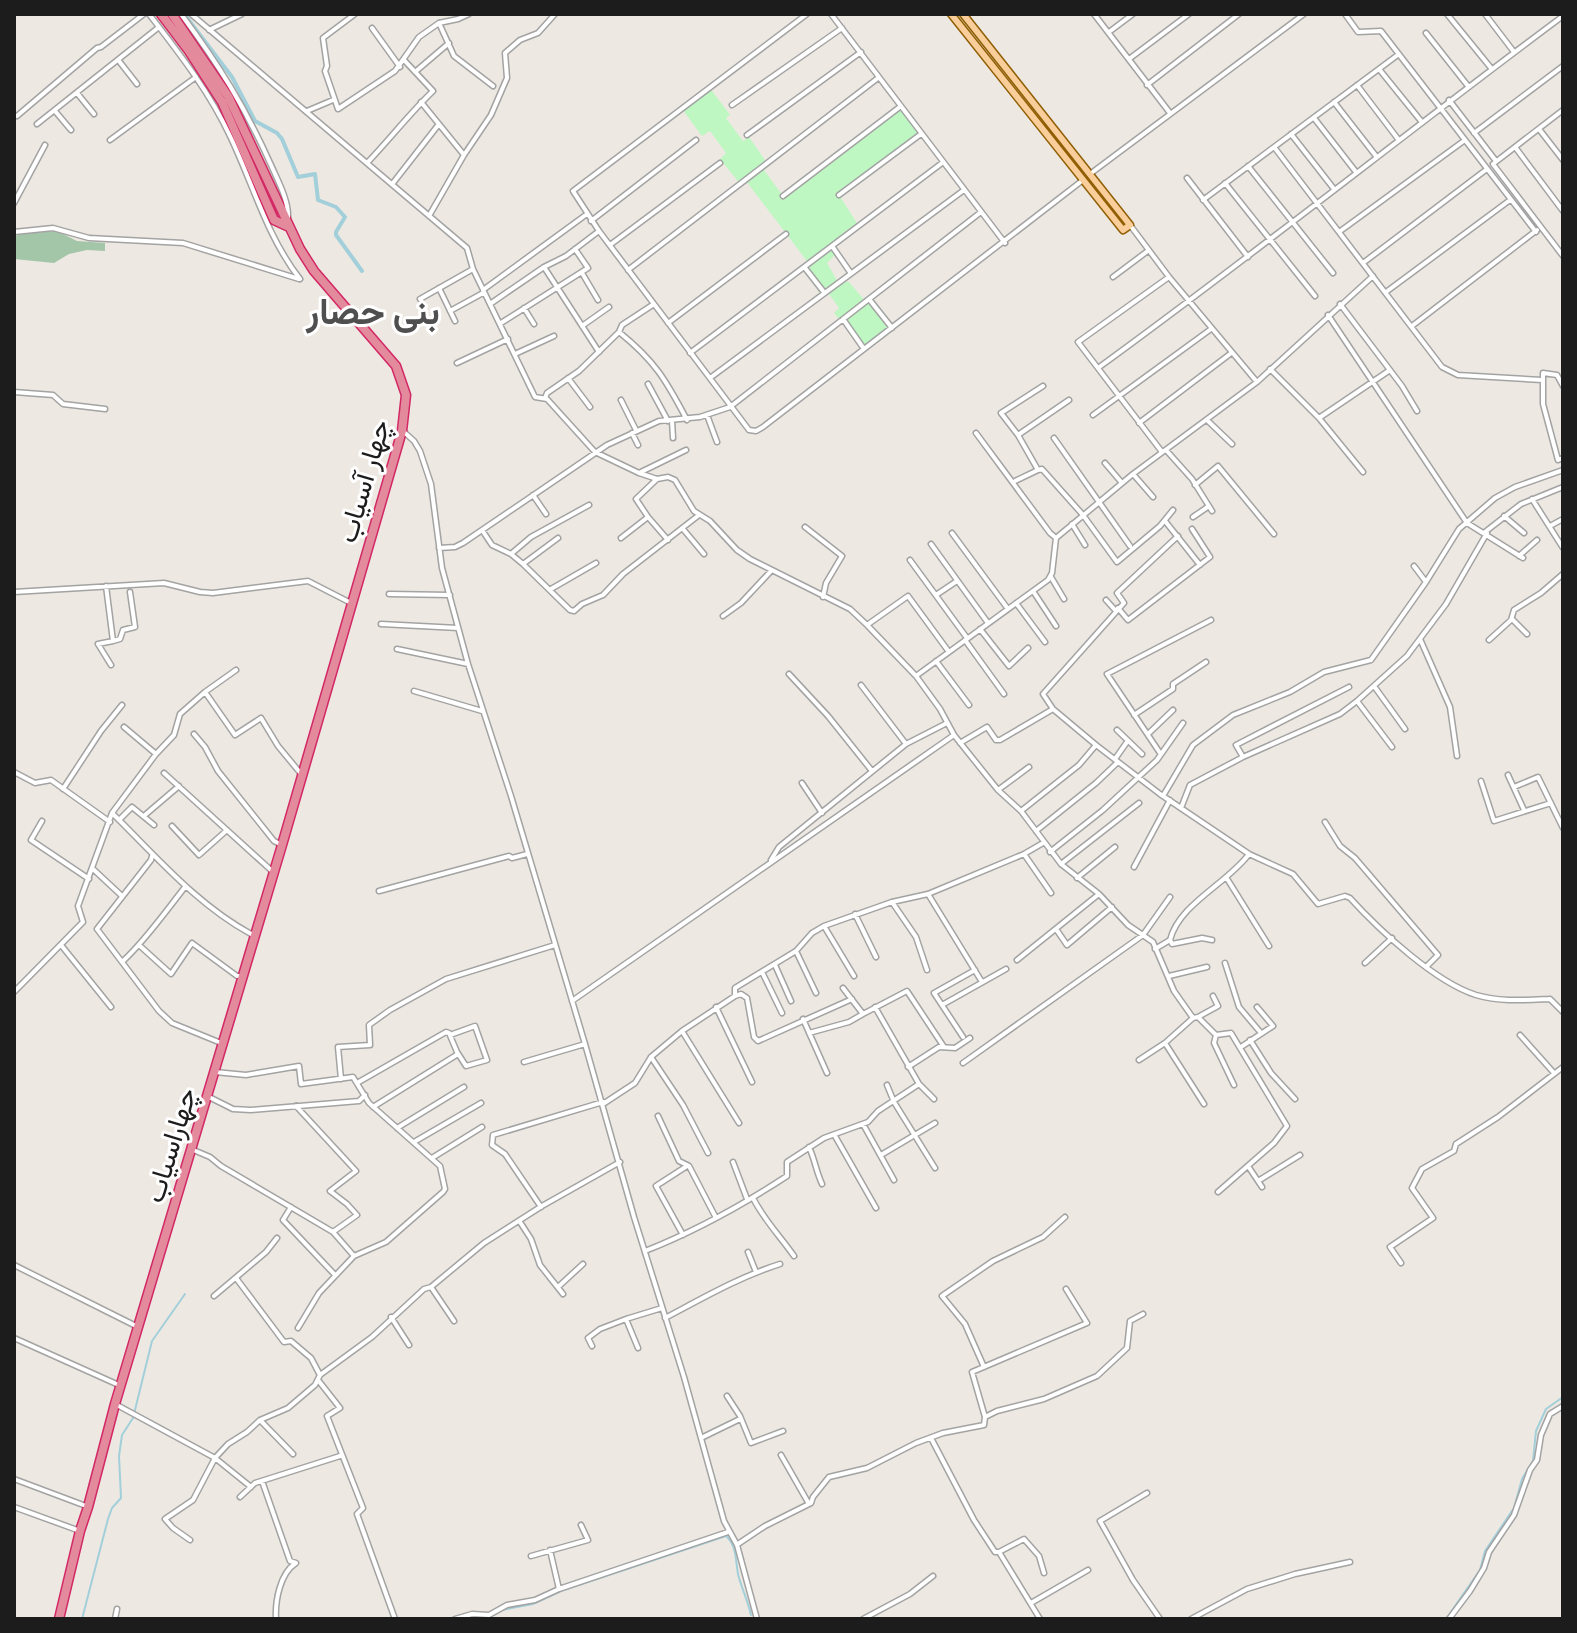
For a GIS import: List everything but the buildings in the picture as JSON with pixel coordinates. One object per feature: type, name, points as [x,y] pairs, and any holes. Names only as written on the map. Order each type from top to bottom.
[{"type":"highway","points":[[161,14],[222,102],[271,222],[288,227]]},
{"type":"highway","name":"چهار آسیاب","points":[[172,14],[228,96],[288,227],[314,271],[396,366],[406,395],[402,431],[328,686]]},
{"type":"highway","name":"چهاراسیاب","points":[[59,1619],[115,1404],[328,686]]},
{"type":"main road","points":[[951,14],[1123,230],[1130,225],[963,14]]},
{"type":"main road","points":[[967,35],[974,29]]},
{"type":"main road","points":[[973,43],[981,37]]},
{"type":"street","points":[[14,233],[53,228],[89,238],[183,243],[300,279],[230,135],[196,77],[146,14],[97,48],[17,116]]},
{"type":"street","points":[[181,14],[219,65],[241,102],[289,210],[288,227]]},
{"type":"street","points":[[191,14],[467,248],[483,291],[532,393],[539,399],[545,398],[599,352],[622,325],[654,304]]},
{"type":"street","points":[[209,30],[242,14]]},
{"type":"street","points":[[355,14],[323,38],[325,71],[338,109],[400,67],[419,37],[439,23],[469,14]]},
{"type":"street","points":[[429,217],[491,115],[508,73],[505,53],[520,40],[538,33],[555,14]]},
{"type":"street","points":[[807,14],[573,193],[730,407],[749,430],[756,431],[1304,14]]},
{"type":"street","points":[[831,14],[1005,243]]},
{"type":"street","points":[[1094,14],[1170,113]]},
{"type":"street","points":[[1109,33],[1133,14]]},
{"type":"street","points":[[1129,59],[1189,14]]},
{"type":"street","points":[[1147,85],[1239,14]]},
{"type":"street","points":[[1345,14],[1358,32],[1381,31],[1536,232]]},
{"type":"street","points":[[1447,14],[1491,68]]},
{"type":"street","points":[[1485,14],[1514,52]]},
{"type":"street","points":[[1098,368],[1190,302],[1561,16]]},
{"type":"street","points":[[439,23],[454,56],[493,86]]},
{"type":"street","points":[[37,124],[159,27]]},
{"type":"street","points":[[372,28],[400,67]]},
{"type":"street","points":[[732,105],[842,28]]},
{"type":"street","points":[[1426,33],[1468,86]]},
{"type":"street","points":[[415,72],[449,43]]},
{"type":"street","points":[[747,135],[861,52]]},
{"type":"street","points":[[1203,200],[1399,54]]},
{"type":"street","points":[[367,163],[433,91],[404,60]]},
{"type":"street","points":[[119,61],[137,84]]},
{"type":"street","points":[[1474,133],[1563,66]]},
{"type":"street","points":[[1379,69],[1421,121]]},
{"type":"street","points":[[110,140],[196,77]]},
{"type":"street","points":[[628,270],[878,78]]},
{"type":"street","points":[[1357,85],[1398,139]]},
{"type":"street","points":[[77,93],[94,114]]},
{"type":"street","points":[[307,111],[333,100]]},
{"type":"street","points":[[1449,100],[1496,161]]},
{"type":"street","points":[[421,102],[464,155]]},
{"type":"street","points":[[1334,102],[1376,156]]},
{"type":"street","points":[[783,196],[901,106]]},
{"type":"street","points":[[55,111],[71,130]]},
{"type":"street","points":[[1562,112],[1494,165],[1563,256]]},
{"type":"street","points":[[1314,118],[1356,172]]},
{"type":"street","points":[[393,183],[439,124]]},
{"type":"street","points":[[1539,129],[1563,160]]},
{"type":"street","points":[[839,195],[921,134]]},
{"type":"street","points":[[1291,134],[1334,190]]},
{"type":"street","points":[[591,221],[696,140]]},
{"type":"street","points":[[1339,232],[1465,140]]},
{"type":"street","points":[[14,203],[45,145]]},
{"type":"street","points":[[1274,147],[1442,367],[1458,375],[1542,380]]},
{"type":"street","points":[[1515,147],[1563,211]]},
{"type":"street","points":[[610,245],[720,163]]},
{"type":"street","points":[[690,353],[942,163]]},
{"type":"street","points":[[1248,166],[1333,273]]},
{"type":"street","points":[[1363,263],[1487,169]]},
{"type":"street","points":[[1187,178],[1248,257]]},
{"type":"street","points":[[1225,183],[1315,296]]},
{"type":"street","points":[[710,378],[964,190]]},
{"type":"street","points":[[1386,292],[1510,200]]},
{"type":"street","points":[[439,548],[455,547],[595,452],[634,432],[659,421],[687,420],[730,407],[981,212]]},
{"type":"street","points":[[450,311],[483,291],[587,214]]},
{"type":"street","points":[[1130,225],[1230,353],[1257,382]]},
{"type":"street","points":[[1412,326],[1541,228]]},
{"type":"street","points":[[490,304],[599,231]]},
{"type":"street","points":[[668,323],[786,234]]},
{"type":"street","points":[[832,246],[850,272]]},
{"type":"street","points":[[500,323],[588,268],[575,249]]},
{"type":"street","points":[[1113,277],[1149,250]]},
{"type":"street","points":[[544,267],[599,352]]},
{"type":"street","points":[[805,268],[823,292]]},
{"type":"street","points":[[420,299],[473,269]]},
{"type":"street","points":[[582,273],[598,300]]},
{"type":"street","points":[[1064,599],[1051,577],[1056,538],[1133,474],[1257,382],[1373,276]]},
{"type":"street","points":[[1169,277],[1078,342],[1139,423],[1195,485],[1211,508],[1193,517]]},
{"type":"street","points":[[439,288],[455,321]]},
{"type":"street","points":[[869,299],[892,328]]},
{"type":"street","points":[[1340,304],[1391,370],[1417,411]]},
{"type":"street","points":[[582,326],[609,307]]},
{"type":"street","points":[[524,308],[534,324]]},
{"type":"street","points":[[1328,315],[1467,523],[1521,557],[1537,540]]},
{"type":"street","points":[[843,319],[864,349]]},
{"type":"street","points":[[1093,415],[1211,328]]},
{"type":"street","points":[[619,332],[646,354],[659,370],[687,420]]},
{"type":"street","points":[[515,354],[554,336]]},
{"type":"street","points":[[457,363],[508,339]]},
{"type":"street","points":[[1139,423],[1230,353]]},
{"type":"street","points":[[1270,369],[1319,418],[1363,472]]},
{"type":"street","points":[[1319,418],[1391,370]]},
{"type":"street","points":[[1563,386],[1553,373],[1543,373],[1543,404],[1558,460],[1563,458]]},
{"type":"street","points":[[568,378],[590,407]]},
{"type":"street","points":[[648,384],[670,421],[673,438]]},
{"type":"street","points":[[1038,470],[1001,413],[1043,386]]},
{"type":"street","points":[[14,392],[53,395],[63,404],[105,409]]},
{"type":"street","points":[[545,398],[595,452],[639,473],[657,479],[668,477],[675,480],[686,501],[737,550],[771,571],[798,581],[850,609],[916,676],[960,743],[998,790],[1021,811],[1050,852],[1099,894],[1128,925],[1153,942],[1174,991],[1196,1018],[1216,1035],[1231,1033],[1288,1127],[1218,1192]]},
{"type":"street","points":[[621,400],[638,445]]},
{"type":"street","points":[[1018,435],[1069,400]]},
{"type":"street","points":[[707,415],[717,442]]},
{"type":"street","points":[[1207,420],[1232,444]]},
{"type":"street","points":[[402,431],[414,441],[435,496],[439,548],[468,664],[603,1103],[728,1532],[737,1545],[757,1618],[748,1619]]},
{"type":"street","points":[[976,433],[1056,538]]},
{"type":"street","points":[[1054,438],[1130,546]]},
{"type":"street","points":[[639,473],[686,450]]},
{"type":"street","points":[[1105,463],[1122,483]]},
{"type":"street","points":[[1195,485],[1218,466],[1274,534]]},
{"type":"street","points":[[1014,481],[1042,469],[1083,515],[1117,562],[1165,521],[1173,510]]},
{"type":"street","points":[[1163,796],[1193,745],[1233,715],[1290,692],[1324,672],[1371,660],[1459,529],[1505,493],[1563,470]]},
{"type":"street","points":[[1133,474],[1153,497]]},
{"type":"street","points":[[657,479],[636,499],[668,540]]},
{"type":"street","points":[[1181,808],[1190,785],[1243,757],[1340,714],[1357,701],[1397,667],[1420,639],[1446,604],[1486,533],[1504,516],[1532,499],[1563,487]]},
{"type":"street","points":[[533,495],[546,514]]},
{"type":"street","points":[[1532,499],[1563,548]]},
{"type":"street","points":[[511,554],[531,537],[589,505]]},
{"type":"street","points":[[482,530],[492,545],[511,554],[574,611],[603,595],[623,574],[699,515]]},
{"type":"street","points":[[1504,516],[1524,533]]},
{"type":"street","points":[[621,538],[648,517]]},
{"type":"street","points":[[1550,526],[1563,519]]},
{"type":"street","points":[[1165,521],[1200,565]]},
{"type":"street","points":[[1072,524],[1085,545]]},
{"type":"street","points":[[805,527],[842,556],[826,583],[823,597]]},
{"type":"street","points":[[683,529],[704,554]]},
{"type":"street","points":[[1106,600],[1128,620],[1200,565],[1210,556],[1192,529]]},
{"type":"street","points":[[952,533],[1008,609]]},
{"type":"street","points":[[1178,536],[1117,593],[1124,602],[1043,694],[1053,709],[1163,796],[1249,854],[1293,874],[1318,904],[1345,896],[1350,898],[1376,927],[1427,966],[1478,995],[1515,1001],[1550,999],[1563,1012]]},
{"type":"street","points":[[523,564],[558,538]]},
{"type":"street","points":[[931,544],[988,623]]},
{"type":"street","points":[[910,560],[1004,694]]},
{"type":"street","points":[[551,589],[596,563]]},
{"type":"street","points":[[1414,566],[1426,582]]},
{"type":"street","points":[[723,616],[741,603],[771,571]]},
{"type":"street","points":[[1489,640],[1512,619],[1516,608],[1541,593],[1563,574]]},
{"type":"street","points":[[916,676],[1051,577]]},
{"type":"street","points":[[14,592],[164,583],[213,593],[308,581],[352,603]]},
{"type":"street","points":[[936,595],[957,581]]},
{"type":"street","points":[[106,586],[113,641]]},
{"type":"street","points":[[1033,591],[1056,626]]},
{"type":"street","points":[[111,665],[98,644],[120,639],[123,630],[135,627],[130,592]]},
{"type":"street","points":[[389,594],[450,595]]},
{"type":"street","points":[[867,625],[908,596],[949,652]]},
{"type":"street","points":[[1016,603],[1045,642]]},
{"type":"street","points":[[1512,619],[1527,634]]},
{"type":"street","points":[[1160,753],[1107,674],[1211,620]]},
{"type":"street","points":[[381,624],[458,628]]},
{"type":"street","points":[[980,629],[1009,666],[1028,648]]},
{"type":"street","points":[[1420,639],[1450,707],[1457,756]]},
{"type":"street","points":[[397,649],[468,664]]},
{"type":"street","points":[[936,661],[969,705]]},
{"type":"street","points":[[1134,715],[1206,662]]},
{"type":"street","points":[[14,992],[83,922],[77,910],[112,813],[174,735],[180,714],[236,670]]},
{"type":"street","points":[[789,674],[872,771]]},
{"type":"street","points":[[861,685],[906,744]]},
{"type":"street","points":[[1374,686],[1405,729]]},
{"type":"street","points":[[1243,757],[1236,745],[1349,687]]},
{"type":"street","points":[[414,691],[482,711]]},
{"type":"street","points":[[205,692],[235,735],[261,718],[278,746],[303,775]]},
{"type":"street","points":[[1357,701],[1392,747]]},
{"type":"street","points":[[63,789],[122,705]]},
{"type":"street","points":[[960,743],[987,727],[996,740],[1000,740],[1053,709]]},
{"type":"street","points":[[1148,734],[1173,710]]},
{"type":"street","points":[[771,860],[775,851],[906,744],[947,723]]},
{"type":"street","points":[[1050,852],[1103,810],[1157,760],[1183,723]]},
{"type":"street","points":[[124,727],[156,754]]},
{"type":"street","points":[[1117,730],[1142,754]]},
{"type":"street","points":[[194,734],[218,771],[274,841],[282,845]]},
{"type":"street","points":[[572,1001],[954,735]]},
{"type":"street","points":[[1036,831],[1096,783],[1116,761],[1128,741]]},
{"type":"street","points":[[1021,811],[1079,765],[1096,745]]},
{"type":"street","points":[[998,790],[1029,767]]},
{"type":"street","points":[[14,772],[35,783],[51,780],[110,822]]},
{"type":"street","points":[[164,773],[274,872]]},
{"type":"street","points":[[1508,775],[1524,810]]},
{"type":"street","points":[[1514,787],[1538,777],[1563,828]]},
{"type":"street","points":[[1481,781],[1494,821],[1551,803]]},
{"type":"street","points":[[802,783],[822,813]]},
{"type":"street","points":[[145,815],[179,786]]},
{"type":"street","points":[[1134,867],[1170,800]]},
{"type":"street","points":[[1061,864],[1139,803]]},
{"type":"street","points":[[119,820],[132,807],[154,825]]},
{"type":"street","points":[[112,813],[185,887],[228,921],[251,934],[256,933]]},
{"type":"street","points":[[42,821],[31,840],[89,879]]},
{"type":"street","points":[[1325,822],[1340,846],[1355,858],[1438,955],[1427,966]]},
{"type":"street","points":[[172,826],[199,855],[227,830]]},
{"type":"street","points":[[735,996],[735,988],[796,951],[812,933],[824,926],[892,902],[928,894],[1044,843]]},
{"type":"street","points":[[1077,878],[1115,847]]},
{"type":"street","points":[[379,891],[509,856],[528,854]]},
{"type":"street","points":[[1024,854],[1051,893]]},
{"type":"street","points":[[1155,949],[1170,940],[1173,929],[1206,893],[1240,866],[1249,854]]},
{"type":"street","points":[[152,856],[97,929],[159,1011],[172,1023],[221,1043]]},
{"type":"street","points":[[93,869],[122,896]]},
{"type":"street","points":[[1226,877],[1269,946]]},
{"type":"street","points":[[123,961],[185,887]]},
{"type":"street","points":[[928,894],[982,982]]},
{"type":"street","points":[[1017,960],[1099,894]]},
{"type":"street","points":[[963,1063],[1143,935],[1170,897]]},
{"type":"street","points":[[892,902],[916,937],[927,970]]},
{"type":"street","points":[[1056,929],[1067,945],[1112,907]]},
{"type":"street","points":[[855,914],[876,957]]},
{"type":"street","points":[[824,926],[854,976]]},
{"type":"street","points":[[1170,940],[1172,944],[1202,938],[1212,940]]},
{"type":"street","points":[[1365,963],[1392,938]]},
{"type":"street","points":[[139,945],[171,974],[192,943],[237,976],[243,976]]},
{"type":"street","points":[[61,945],[111,1007]]},
{"type":"street","points":[[341,1079],[338,1047],[370,1045],[369,1025],[390,1010],[446,979],[555,945]]},
{"type":"street","points":[[796,951],[816,993]]},
{"type":"street","points":[[1225,963],[1239,1007],[1261,1033]]},
{"type":"street","points":[[775,965],[791,1001]]},
{"type":"street","points":[[1169,976],[1207,967]]},
{"type":"street","points":[[942,1005],[1006,969]]},
{"type":"street","points":[[963,1037],[934,993],[975,970]]},
{"type":"street","points":[[762,972],[782,1013]]},
{"type":"street","points":[[843,988],[863,1014]]},
{"type":"street","points":[[809,1033],[849,1022],[907,991],[944,1047]]},
{"type":"street","points":[[541,1207],[505,1154],[492,1145],[493,1135],[603,1103],[635,1083],[651,1057],[682,1031],[735,996],[741,994],[747,998],[755,1040],[852,999]]},
{"type":"street","points":[[1139,1060],[1196,1018],[1218,1006],[1213,996]]},
{"type":"street","points":[[716,1007],[752,1082]]},
{"type":"street","points":[[875,1007],[908,1067],[934,1099]]},
{"type":"street","points":[[1241,1047],[1273,1025],[1257,1007]]},
{"type":"street","points":[[803,1019],[827,1073]]},
{"type":"street","points":[[357,1083],[446,1032],[466,1066],[487,1060],[475,1026],[450,1035]]},
{"type":"street","points":[[682,1031],[739,1123]]},
{"type":"street","points":[[1216,1035],[1214,1043],[1234,1085]]},
{"type":"street","points":[[1520,1035],[1554,1073]]},
{"type":"street","points":[[908,1067],[944,1047],[955,1048],[970,1038]]},
{"type":"street","points":[[1250,1040],[1271,1073],[1295,1099]]},
{"type":"street","points":[[1165,1043],[1204,1104]]},
{"type":"street","points":[[524,1062],[585,1044]]},
{"type":"street","points":[[373,1107],[458,1054]]},
{"type":"street","points":[[651,1057],[672,1086],[708,1153]]},
{"type":"street","points":[[215,1072],[246,1075],[299,1066],[301,1084],[353,1077],[373,1107],[440,1166],[443,1192],[386,1242],[354,1256],[319,1293],[298,1328]]},
{"type":"street","points":[[1401,1263],[1390,1247],[1433,1216],[1412,1188],[1422,1169],[1454,1151],[1456,1144],[1498,1117],[1563,1067]]},
{"type":"street","points":[[645,1251],[683,1235],[787,1176],[787,1162],[824,1138],[863,1124],[919,1084]]},
{"type":"street","points":[[887,1085],[894,1102],[935,1168]]},
{"type":"street","points":[[397,1128],[464,1087]]},
{"type":"street","points":[[207,1096],[233,1109],[359,1101],[365,1095]]},
{"type":"street","points":[[414,1142],[481,1103]]},
{"type":"street","points":[[296,1106],[356,1171],[330,1191],[357,1215],[333,1232]]},
{"type":"street","points":[[658,1116],[679,1161],[688,1165],[715,1216]]},
{"type":"street","points":[[881,1155],[935,1123]]},
{"type":"street","points":[[863,1124],[894,1180]]},
{"type":"street","points":[[432,1158],[482,1127]]},
{"type":"street","points":[[835,1136],[876,1208]]},
{"type":"street","points":[[809,1147],[822,1184]]},
{"type":"street","points":[[191,1149],[210,1157],[333,1232],[354,1256]]},
{"type":"street","points":[[1258,1181],[1300,1155]]},
{"type":"street","points":[[190,1540],[165,1519],[196,1497],[215,1458],[228,1444],[260,1420],[288,1408],[315,1385],[319,1377],[484,1243],[620,1162]]},
{"type":"street","points":[[733,1162],[750,1198],[794,1256]]},
{"type":"street","points":[[683,1235],[656,1185],[688,1165]]},
{"type":"street","points":[[1248,1166],[1262,1187]]},
{"type":"street","points":[[291,1207],[283,1220],[335,1275]]},
{"type":"street","points":[[984,1367],[965,1324],[942,1296],[993,1261],[1043,1237],[1065,1217]]},
{"type":"street","points":[[520,1222],[531,1239],[540,1265],[563,1294]]},
{"type":"street","points":[[214,1296],[266,1252],[277,1238]]},
{"type":"street","points":[[748,1252],[756,1272]]},
{"type":"street","points":[[558,1287],[583,1264]]},
{"type":"street","points":[[665,1318],[715,1290],[780,1264]]},
{"type":"street","points":[[14,1265],[138,1327]]},
{"type":"street","points":[[236,1278],[284,1342],[291,1341],[311,1358],[319,1377],[340,1408],[327,1416],[340,1456],[363,1508],[357,1514],[395,1619]]},
{"type":"street","points":[[431,1287],[454,1321]]},
{"type":"street","points":[[737,1545],[765,1526],[809,1504],[829,1477],[867,1468],[943,1433],[984,1425],[985,1417],[972,1372],[1087,1323],[1066,1289]]},
{"type":"street","points":[[592,1346],[589,1336],[626,1319],[662,1308]]},
{"type":"street","points":[[985,1417],[1057,1394],[1097,1376],[1123,1354],[1127,1348],[1130,1321],[1143,1314]]},
{"type":"street","points":[[391,1317],[409,1345]]},
{"type":"street","points":[[626,1319],[638,1348]]},
{"type":"street","points":[[14,1338],[122,1386]]},
{"type":"street","points":[[727,1396],[751,1443],[783,1431]]},
{"type":"street","points":[[115,1404],[215,1458],[251,1487]]},
{"type":"street","points":[[1449,1619],[1470,1591],[1484,1568],[1489,1552],[1514,1515],[1530,1470],[1537,1460],[1541,1435],[1550,1414],[1563,1406]]},
{"type":"street","points":[[701,1438],[740,1419]]},
{"type":"street","points":[[260,1420],[293,1454]]},
{"type":"street","points":[[931,1438],[974,1520],[995,1552],[999,1552],[1040,1619]]},
{"type":"street","points":[[781,1455],[809,1504]]},
{"type":"street","points":[[240,1497],[262,1481],[340,1456]]},
{"type":"street","points":[[14,1479],[88,1507]]},
{"type":"street","points":[[262,1481],[290,1561],[296,1563],[281,1583],[276,1619]]},
{"type":"street","points":[[1147,1493],[1100,1521],[1133,1580],[1160,1619]]},
{"type":"street","points":[[14,1507],[80,1531]]},
{"type":"street","points":[[531,1556],[588,1540],[581,1525]]},
{"type":"street","points":[[455,1619],[472,1614],[489,1615],[507,1605],[535,1600],[728,1532]]},
{"type":"street","points":[[999,1552],[1024,1539],[1039,1556],[1044,1573]]},
{"type":"street","points":[[550,1550],[559,1589]]},
{"type":"street","points":[[1191,1619],[1247,1589],[1350,1562]]},
{"type":"street","points":[[1031,1603],[1088,1570]]},
{"type":"street","points":[[863,1619],[910,1594],[933,1576]]},
{"type":"street","points":[[115,1619],[117,1609]]},
{"type":"green space","points":[[710,88],[730,115],[726,118],[743,141],[749,137],[769,166],[764,170],[783,196],[901,106],[921,134],[839,195],[860,228],[832,249],[835,255],[827,263],[838,282],[849,282],[867,303],[872,300],[892,328],[864,349],[834,313],[839,308],[829,294],[823,298],[804,270],[810,265],[746,181],[741,185],[720,159],[726,153],[710,131],[702,136],[682,109]]},
{"type":"green space","points":[[57,231],[77,241],[105,243],[105,251],[87,250],[69,254],[54,263],[14,259],[14,237]]},
{"type":"waterway","points":[[184,14],[232,77],[255,121],[282,139],[298,177],[315,174],[318,200],[336,207],[345,217],[336,235],[362,271]]},
{"type":"waterway","points":[[82,1619],[108,1519],[121,1498],[119,1456],[122,1435],[133,1418],[152,1341],[185,1294]]},
{"type":"waterway","points":[[1446,1619],[1480,1570],[1485,1551],[1514,1508],[1522,1479],[1533,1461],[1536,1431],[1546,1409],[1563,1397]]},
{"type":"waterway","points":[[502,1610],[533,1604],[561,1591],[726,1536],[734,1550],[751,1615]]},
{"type":"waterway","points":[[467,1617],[481,1616]]},
{"type":"district","name":"بنی حصار","points":[[373,311]]}]
